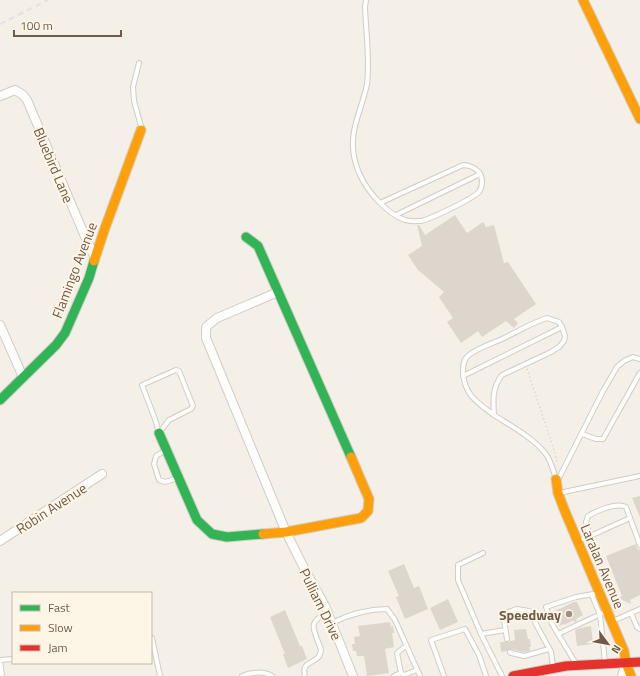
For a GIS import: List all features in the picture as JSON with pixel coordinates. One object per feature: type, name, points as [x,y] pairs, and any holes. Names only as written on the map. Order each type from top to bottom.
[{"type":"main road","points":[[583,0],[640,119]]},
{"type":"main road","name":"Flamingo Avenue","points":[[0,400],[56,345],[65,333],[85,289],[141,130]]},
{"type":"main road","points":[[159,433],[197,520],[212,534],[227,537],[286,532],[361,518],[368,511],[369,499],[258,246],[246,237]]},
{"type":"main road","name":"Laralan Avenue","points":[[558,477],[558,493],[578,541],[596,594],[604,613],[612,622],[624,651],[626,663],[631,676]]},
{"type":"main road","points":[[513,676],[561,669],[577,665],[640,662]]},
{"type":"street","name":"Bluebird Lane","points":[[0,96],[15,90],[23,95],[27,100],[95,258]]},
{"type":"street","name":"Pulliam Drive","points":[[278,292],[217,318],[206,327],[206,338],[286,532],[328,613],[353,676]]},
{"type":"street","points":[[0,325],[23,378]]},
{"type":"street","name":"Robin Avenue","points":[[0,541],[102,474]]},
{"type":"street","points":[[622,676],[626,663]]},
{"type":"lane","points":[[366,0],[367,85],[354,131],[353,155],[355,164],[364,184],[370,193],[380,203],[396,215],[406,220],[421,221],[473,197],[481,188],[482,182],[480,174],[475,168],[468,165],[463,165],[380,203]]},
{"type":"lane","points":[[139,63],[132,88],[141,130]]},
{"type":"lane","points":[[396,215],[480,174]]},
{"type":"lane","points":[[494,415],[493,390],[497,381],[502,375],[559,347],[564,342],[565,336],[559,322],[547,318],[533,323],[487,345],[468,356],[463,367],[464,385],[469,394],[494,415],[531,440],[545,452],[558,477]]},
{"type":"lane","points":[[463,376],[562,327]]},
{"type":"lane","points":[[558,477],[617,367],[624,361],[633,357],[640,359]]},
{"type":"lane","points":[[176,370],[179,372],[193,406],[169,420],[159,433],[156,419],[142,385],[176,370]]},
{"type":"lane","points":[[582,434],[596,439],[603,438],[640,373]]},
{"type":"lane","points":[[166,450],[156,456],[154,464],[159,480],[165,482],[178,478]]},
{"type":"lane","points":[[558,493],[640,476]]},
{"type":"lane","points":[[590,536],[586,522],[589,515],[620,505],[626,507],[640,545]]},
{"type":"lane","points":[[578,541],[630,518]]},
{"type":"lane","points":[[483,554],[458,565],[458,580],[481,634],[502,676]]},
{"type":"lane","points":[[577,665],[552,624],[546,607],[576,596],[596,594]]},
{"type":"lane","points":[[332,623],[373,609],[387,610],[396,620],[420,676]]},
{"type":"lane","points":[[507,639],[503,614],[517,609],[529,611],[561,669]]},
{"type":"lane","points":[[612,622],[640,609]]},
{"type":"lane","points":[[305,676],[305,666],[316,660],[321,654],[320,646],[314,630],[314,621],[319,616],[328,613]]},
{"type":"lane","points":[[558,634],[604,613],[605,664]]},
{"type":"lane","points":[[631,613],[637,627],[640,629]]},
{"type":"lane","points":[[444,676],[431,640],[465,629],[479,655],[486,676]]},
{"type":"lane","points":[[481,634],[505,630]]},
{"type":"lane","points":[[152,638],[160,676]]},
{"type":"lane","points":[[401,673],[397,653],[406,646]]},
{"type":"lane","points":[[510,652],[524,656],[549,649]]},
{"type":"lane","points":[[2,676],[0,660],[12,658]]},
{"type":"lane","points":[[394,676],[401,673],[404,675],[417,670]]},
{"type":"lane","points":[[242,676],[246,674],[265,672],[272,676]]},
{"type":"path","points":[[525,364],[555,453],[558,477]]},
{"type":"building","points":[[455,215],[467,233],[483,222],[486,227],[494,225],[504,263],[508,262],[536,304],[514,319],[518,323],[514,328],[506,321],[482,337],[478,331],[461,343],[447,322],[453,318],[439,297],[444,292],[418,270],[408,255],[422,246],[417,225],[419,225],[425,235]]},
{"type":"building","points":[[640,496],[640,517],[632,498]]},
{"type":"building","points":[[636,544],[638,550],[640,549],[640,595],[630,600],[631,604],[618,598],[622,596],[606,556]]},
{"type":"building","points":[[404,564],[414,588],[419,586],[428,609],[405,619],[396,597],[399,596],[388,571]]},
{"type":"building","points":[[448,599],[458,622],[440,630],[430,608]]},
{"type":"building","points":[[577,602],[583,615],[576,619],[577,621],[574,622],[574,620],[559,626],[558,624],[556,625],[553,612]]},
{"type":"building","points":[[285,610],[307,659],[288,668],[283,654],[285,654],[270,617]]},
{"type":"building","points":[[390,622],[391,627],[393,626],[394,633],[392,633],[394,647],[385,649],[389,673],[367,676],[364,656],[357,656],[356,651],[353,651],[352,644],[355,644],[354,637],[360,636],[358,626]]},
{"type":"building","points":[[591,626],[593,644],[577,646],[575,630]]},
{"type":"building","points":[[526,629],[528,639],[530,639],[530,651],[523,652],[509,649],[501,652],[500,642],[515,640],[514,630]]},
{"type":"railway","points":[[0,24],[48,0]]},
{"type":"traffic: fast","points":[[246,237],[258,246],[351,457]]},
{"type":"traffic: fast","points":[[0,400],[56,345],[65,333],[89,278],[94,261]]},
{"type":"traffic: fast","points":[[159,433],[197,520],[212,534],[227,537],[263,534]]},
{"type":"traffic: slow","points":[[583,0],[640,119]]},
{"type":"traffic: slow","points":[[94,261],[141,130]]},
{"type":"traffic: slow","points":[[263,534],[286,532],[361,518],[368,511],[369,499],[351,457]]},
{"type":"traffic: slow","points":[[556,479],[558,493],[564,509],[624,651],[626,663],[631,676]]},
{"type":"traffic: jam","points":[[513,676],[566,666],[640,662]]},
{"type":"place","name":"Speedway","points":[[569,614]]}]
